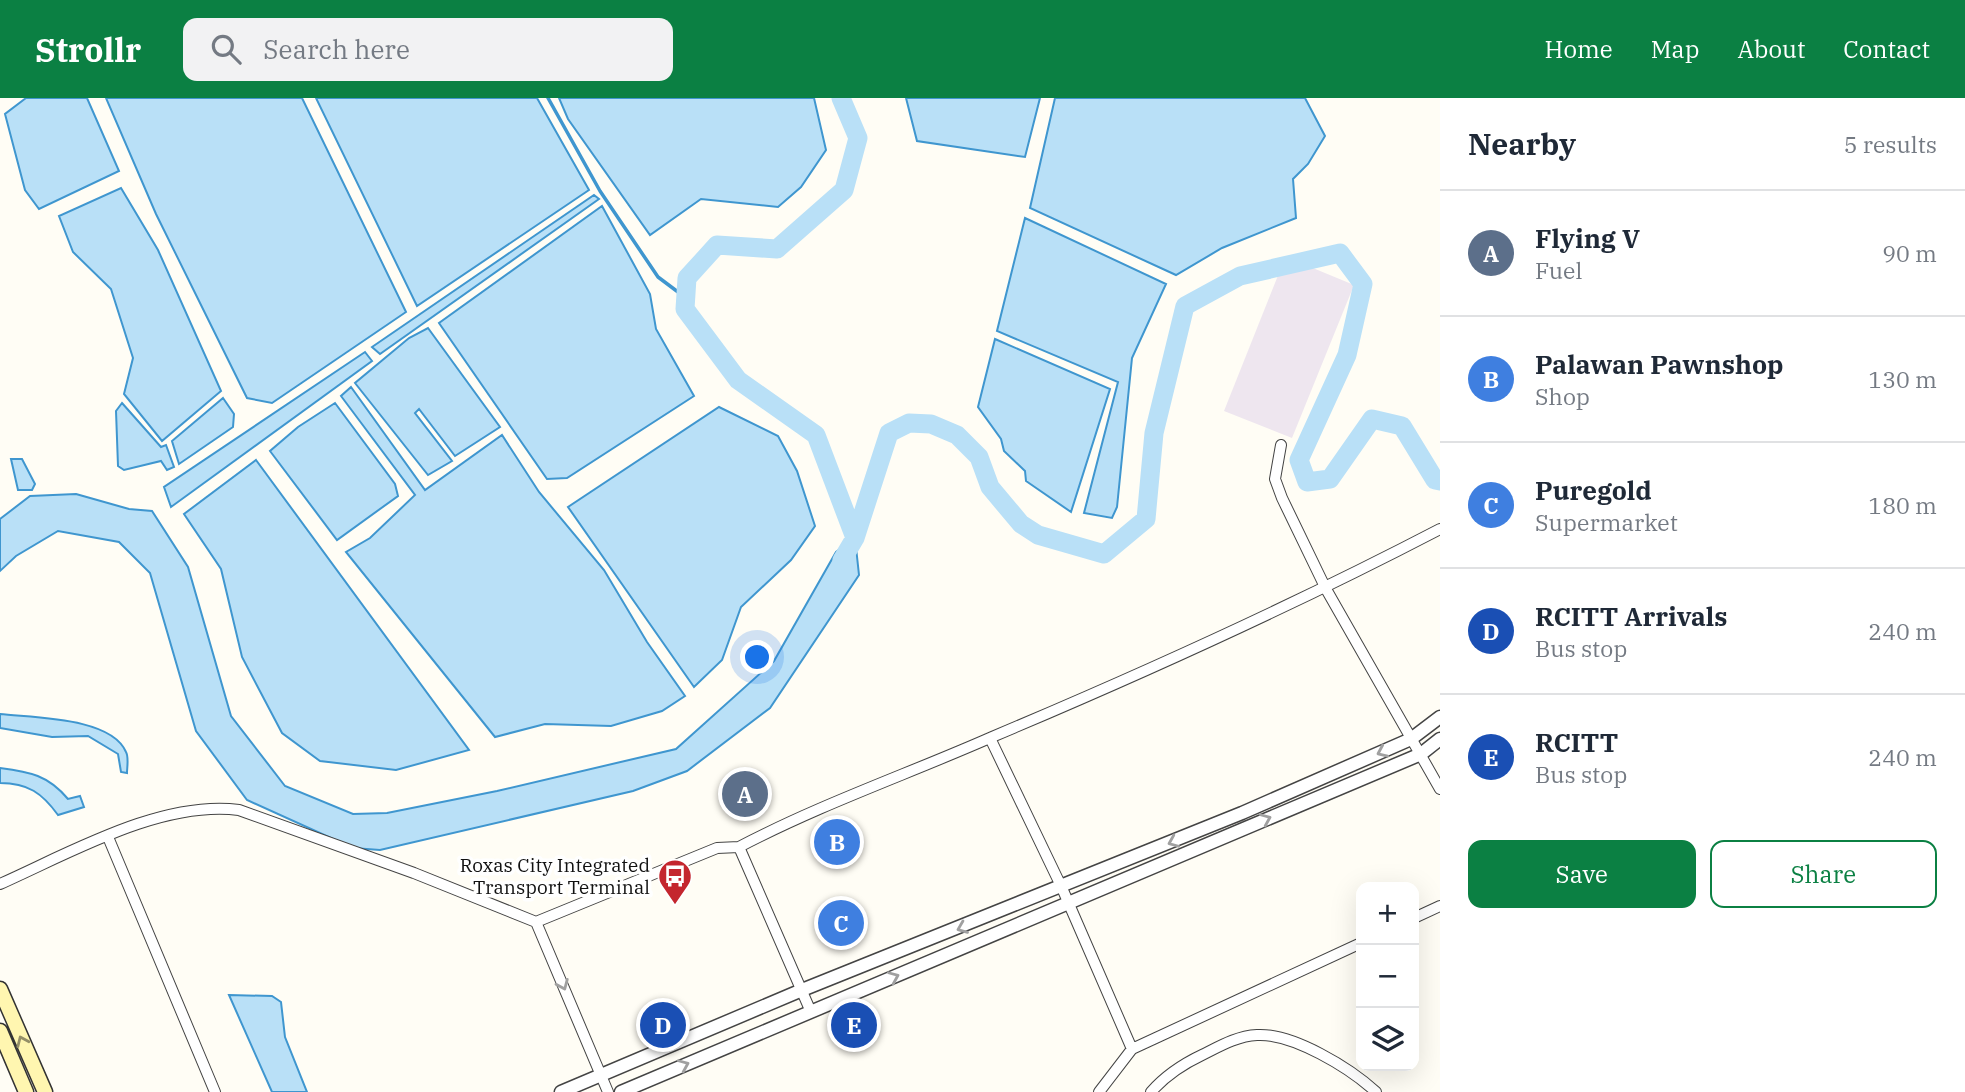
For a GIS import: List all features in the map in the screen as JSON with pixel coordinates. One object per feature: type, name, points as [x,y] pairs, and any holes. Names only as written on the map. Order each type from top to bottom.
[{"type":"main road","points":[[0,989],[45,1092]]},
{"type":"main road","points":[[0,1031],[26,1092]]},
{"type":"street","points":[[1281,445],[1275,479],[1326,589],[1440,789]]},
{"type":"street","points":[[0,884],[108,837],[185,811],[217,807],[239,810],[426,878],[536,922],[718,848],[739,847],[901,772],[990,738],[1326,589],[1440,529]]},
{"type":"street","points":[[561,1092],[802,990],[1062,888],[1411,739],[1440,717]]},
{"type":"street","points":[[990,738],[1062,888],[1132,1049]]},
{"type":"street","points":[[621,1092],[1421,754],[1440,739]]},
{"type":"street","points":[[108,837],[215,1092]]},
{"type":"street","points":[[739,847],[811,1012]]},
{"type":"street","points":[[1419,916],[1440,906]]},
{"type":"street","points":[[536,922],[608,1092]]},
{"type":"street","points":[[1099,1092],[1132,1049],[1357,945]]},
{"type":"street","points":[[1151,1092],[1161,1080],[1192,1060],[1233,1039],[1258,1034],[1274,1036],[1315,1051],[1376,1092]]},
{"type":"shaded area","points":[[1308,266],[1354,285],[1292,438],[1224,411],[1279,273]]},
{"type":"water","points":[[26,98],[87,98],[119,171],[39,209],[25,190],[5,114]]},
{"type":"water","points":[[106,98],[302,98],[406,312],[272,403],[247,398],[156,214]]},
{"type":"water","points":[[316,98],[537,98],[589,190],[417,306]]},
{"type":"water","points":[[559,98],[814,98],[826,150],[801,187],[778,207],[701,199],[650,235],[568,119]]},
{"type":"water","points":[[906,98],[1040,98],[1025,157],[917,141]]},
{"type":"water","points":[[1055,98],[1305,98],[1325,136],[1308,164],[1293,179],[1296,218],[1222,248],[1176,275],[1030,208]]},
{"type":"water","points":[[121,188],[158,250],[221,391],[162,441],[124,394],[133,358],[111,289],[73,252],[59,216]]},
{"type":"water","points":[[594,195],[599,199],[380,354],[372,347]]},
{"type":"water","points":[[602,206],[650,294],[656,329],[694,396],[567,478],[547,479],[439,323]]},
{"type":"water","points":[[1025,218],[1166,284],[1132,358],[1117,507],[1112,518],[1084,513],[1118,382],[997,331]]},
{"type":"water","points":[[428,328],[500,427],[455,456],[419,409],[415,413],[452,461],[428,475],[355,383],[409,338]]},
{"type":"water","points":[[995,339],[1110,389],[1071,512],[1026,481],[1025,471],[1004,451],[1001,439],[978,407]]},
{"type":"water","points":[[365,352],[372,361],[171,507],[164,487]]},
{"type":"water","points":[[351,387],[425,490],[502,435],[539,492],[604,570],[647,642],[685,696],[662,711],[611,726],[545,724],[495,737],[346,552],[370,538],[415,495],[341,396]]},
{"type":"water","points":[[223,398],[234,414],[233,427],[179,464],[172,441]]},
{"type":"water","points":[[122,403],[161,447],[166,445],[174,467],[167,470],[161,461],[124,470],[118,466],[116,411]]},
{"type":"water","points":[[335,403],[395,484],[398,496],[337,540],[270,451],[298,427]]},
{"type":"water","points":[[719,407],[778,436],[797,471],[815,526],[791,560],[741,607],[722,660],[694,687],[568,507]]},
{"type":"water","points":[[11,459],[22,459],[35,484],[32,490],[18,490]]},
{"type":"water","points":[[256,460],[469,750],[396,770],[320,761],[282,733],[242,657],[221,569],[184,514]]},
{"type":"water","points":[[76,494],[129,509],[152,511],[188,567],[231,716],[285,786],[353,814],[387,813],[497,791],[676,749],[774,661],[836,552],[855,538],[859,575],[770,708],[687,771],[633,791],[380,850],[353,848],[247,800],[196,731],[150,573],[119,542],[58,531],[16,556],[0,571],[0,519],[30,496]]},
{"type":"water","points":[[0,714],[70,721],[105,732],[118,740],[126,752],[127,773],[121,772],[118,754],[88,736],[52,737],[0,728]]},
{"type":"water","points":[[0,768],[38,776],[68,799],[80,796],[84,807],[58,815],[34,791],[19,785],[0,783]]},
{"type":"water","points":[[229,995],[272,996],[281,1002],[285,1037],[307,1092],[272,1092]]},
{"type":"waterway","points":[[548,98],[600,191],[658,277],[686,298]]},
{"type":"waterway","points":[[841,98],[858,138],[844,190],[777,249],[717,245],[687,278],[685,309],[738,380],[816,435],[855,538]]},
{"type":"waterway","points":[[842,560],[855,538],[889,433],[909,423],[931,424],[957,435],[979,457],[990,487],[1021,524],[1038,535],[1104,554],[1146,519],[1154,433],[1185,306],[1240,276],[1340,253],[1363,284],[1347,355],[1299,460],[1307,482],[1330,479],[1372,419],[1402,426],[1435,480],[1440,481]]},
{"type":"place","name":"Flying V","points":[[745,794]]},
{"type":"place","name":"Palawan Pawnshop","points":[[837,842]]},
{"type":"place","name":"Roxas City Integrated Transport Terminal","points":[[675,906]]},
{"type":"place","name":"Puregold","points":[[841,923]]},
{"type":"place","name":"RCITT Arrivals","points":[[663,1025]]},
{"type":"place","name":"RCITT","points":[[854,1025]]}]
